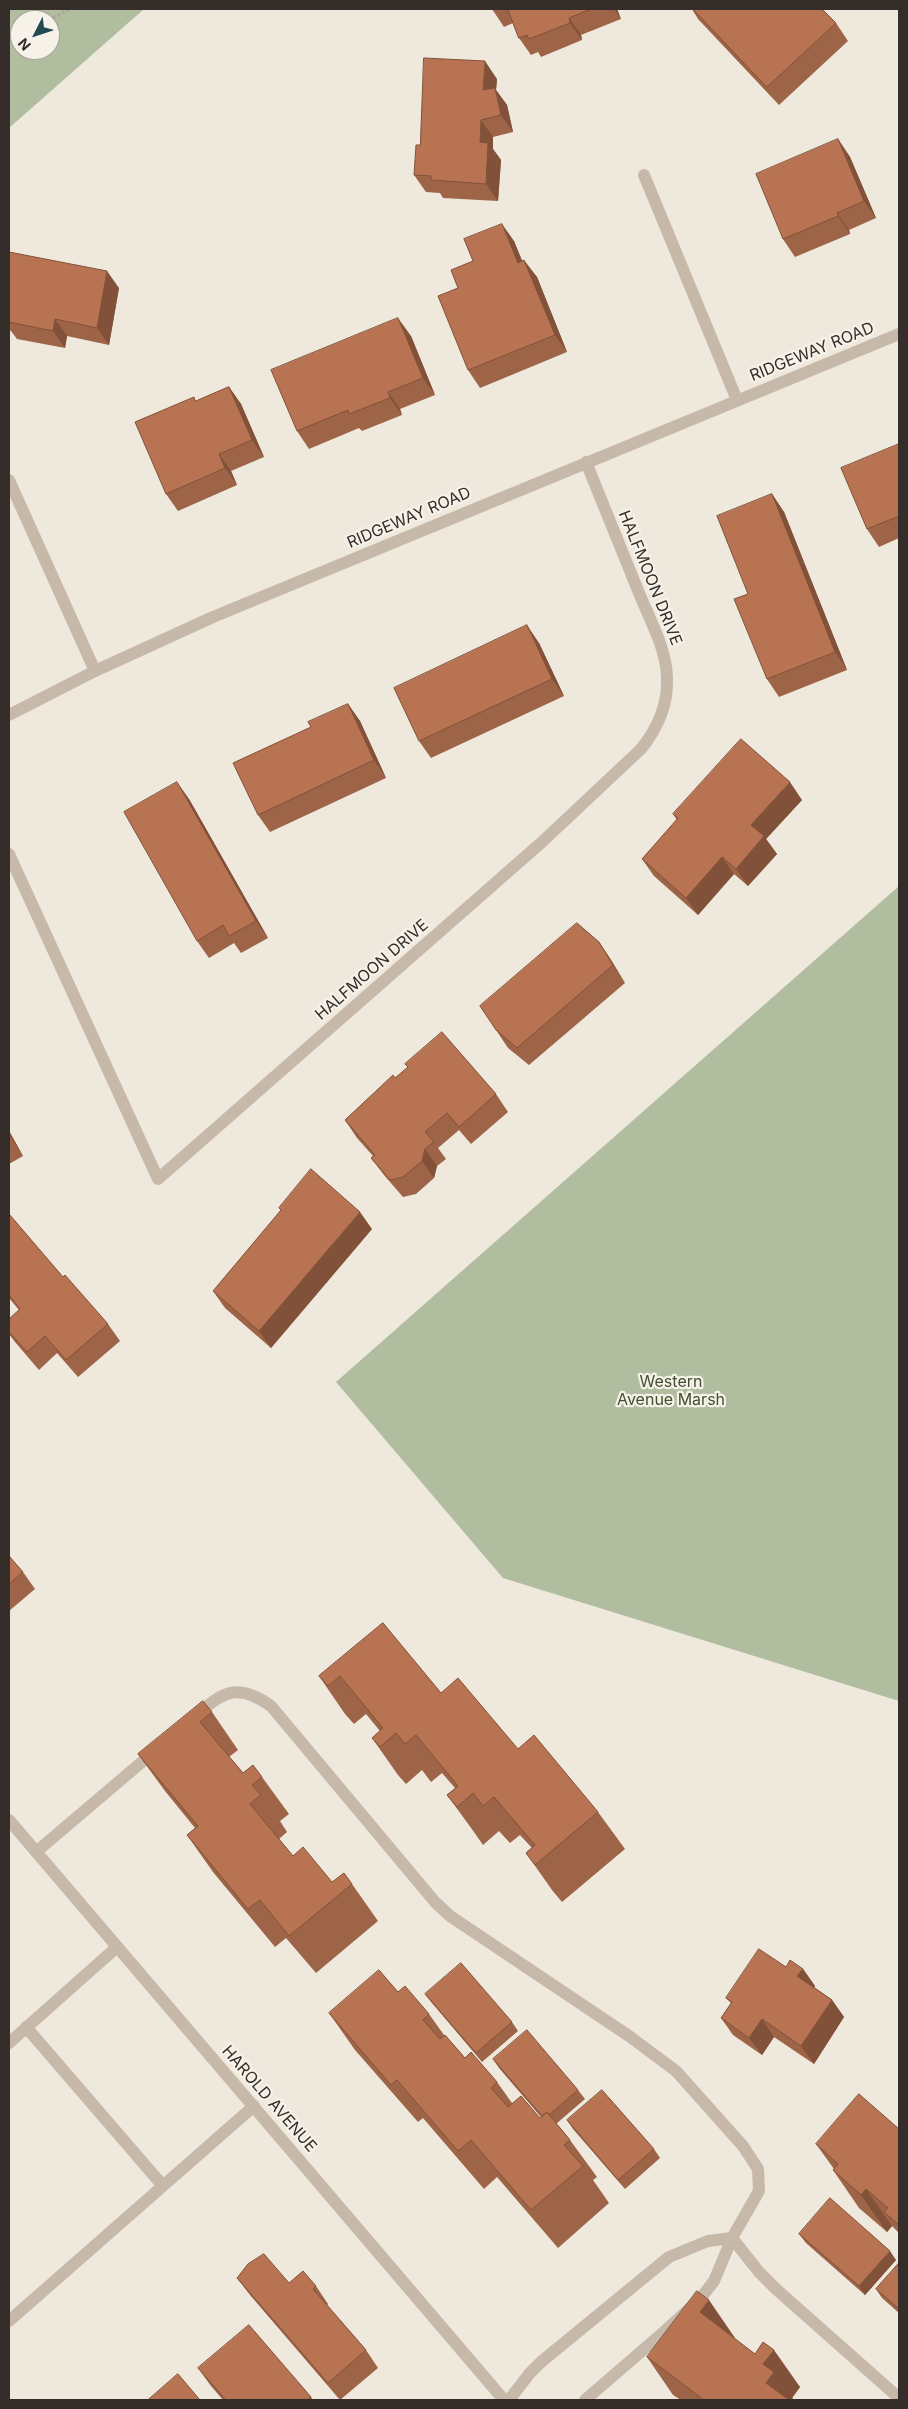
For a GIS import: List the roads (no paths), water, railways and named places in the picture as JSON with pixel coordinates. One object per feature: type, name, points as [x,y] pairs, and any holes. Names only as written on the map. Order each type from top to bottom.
[{"type":"street","name":"RIDGEWAY ROAD","points":[[644,175],[737,400]]},
{"type":"street","name":"RIDGEWAY ROAD","points":[[9,715],[95,671],[213,617],[899,334]]},
{"type":"street","name":"HALFMOON DRIVE","points":[[9,854],[158,1179],[542,842],[641,749],[653,733],[666,697],[665,661],[655,631],[586,462]]},
{"type":"street","points":[[9,480],[95,671]]},
{"type":"street","points":[[185,1725],[222,1695],[248,1692],[271,1706],[296,1733],[435,1902],[450,1916],[629,2036],[676,2071],[743,2146],[758,2168],[759,2191],[732,2238],[714,2281],[700,2299],[585,2400]]},
{"type":"street","points":[[36,1852],[162,1744]]},
{"type":"street","name":"HAROLD AVENUE","points":[[9,1820],[504,2400]]},
{"type":"street","points":[[9,2042],[117,1947]]},
{"type":"street","points":[[26,2027],[163,2186]]},
{"type":"street","points":[[9,2321],[254,2106]]},
{"type":"street","points":[[732,2238],[759,2272],[776,2289],[899,2398]]},
{"type":"street","points":[[509,2400],[530,2372],[669,2257],[708,2241],[732,2238]]},
{"type":"park label","name":"Western Avenue Marsh","points":[[671,1391]]}]
